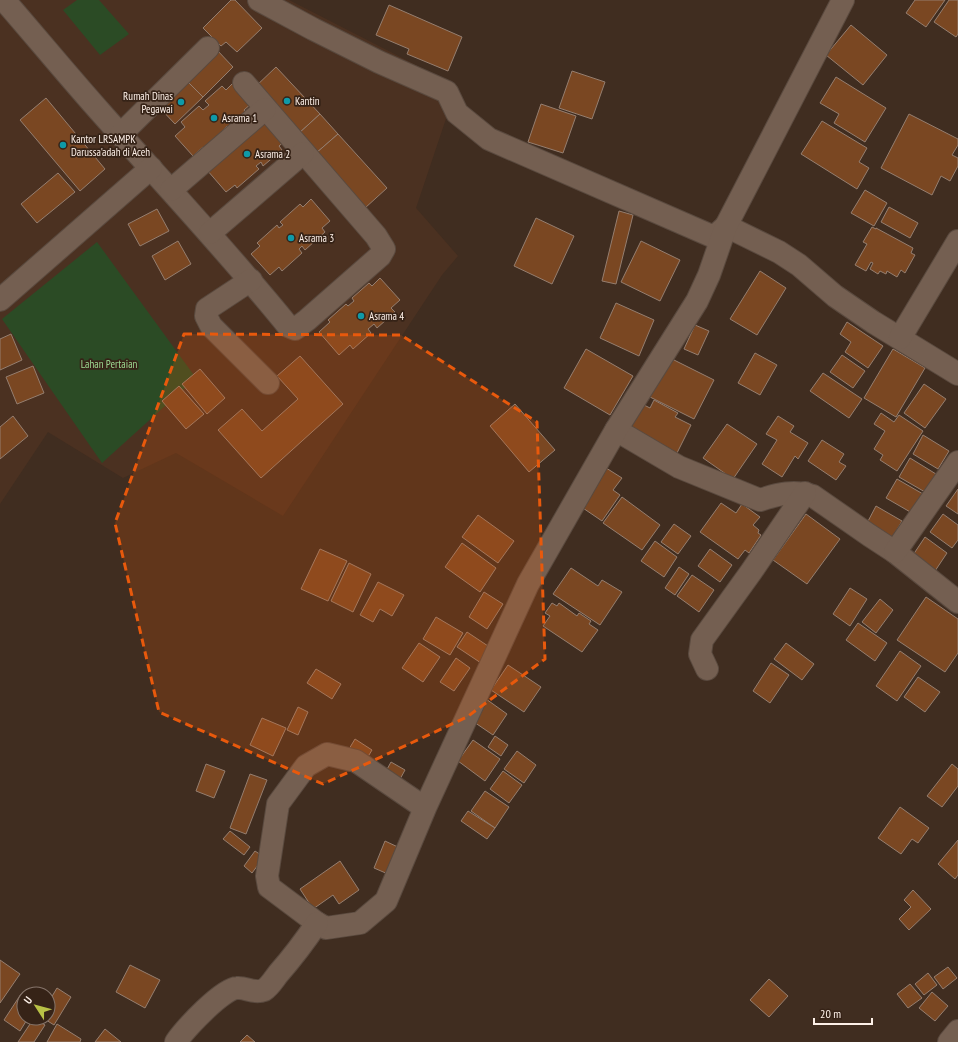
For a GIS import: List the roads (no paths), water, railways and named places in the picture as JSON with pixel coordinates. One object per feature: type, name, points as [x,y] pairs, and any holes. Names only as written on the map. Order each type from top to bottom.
[{"type":"street","points":[[4,0],[251,280],[288,326],[295,329],[380,256],[384,249],[376,236],[244,84]]},
{"type":"street","points":[[259,0],[379,62],[447,92],[457,113],[490,139],[714,236],[726,226]]},
{"type":"street","points":[[425,808],[356,761],[327,754],[306,766],[278,804],[267,876],[269,888],[326,928],[360,923],[386,900],[425,808],[528,584],[616,430],[697,301],[709,275],[726,226],[843,0]]},
{"type":"street","points":[[121,134],[208,48]]},
{"type":"street","points":[[171,190],[265,109]]},
{"type":"street","points":[[210,233],[303,153]]},
{"type":"street","points":[[0,300],[151,168]]},
{"type":"street","points":[[726,226],[779,252],[799,264],[835,296],[873,322],[958,374]]},
{"type":"street","points":[[900,338],[958,241]]},
{"type":"street","points":[[251,280],[207,309],[206,316],[211,326],[268,383]]},
{"type":"street","points":[[616,430],[679,467],[760,500],[778,494],[804,494],[813,496],[895,552],[958,602]]},
{"type":"street","points":[[895,552],[958,462]]},
{"type":"street","points":[[707,669],[700,654],[702,640],[751,572],[804,494]]},
{"type":"street","points":[[176,1042],[209,1006],[230,990],[243,988],[254,992],[268,987],[300,949],[317,923]]},
{"type":"street","points":[[949,1042],[958,1031]]},
{"type":"place","name":"Kantin","points":[[287,101]]},
{"type":"place","name":"Rumah Dinas Pegawai","points":[[181,102]]},
{"type":"place","name":"Asrama 1","points":[[214,118]]},
{"type":"place","name":"Kantor LRSAMPK Darussa'adah di Aceh","points":[[63,145]]},
{"type":"place","name":"Asrama 2","points":[[247,154]]},
{"type":"place","name":"Asrama 3","points":[[291,238]]},
{"type":"place","name":"Asrama 4","points":[[361,316]]},
{"type":"park label","name":"Lahan Pertaian","points":[[109,364]]}]
